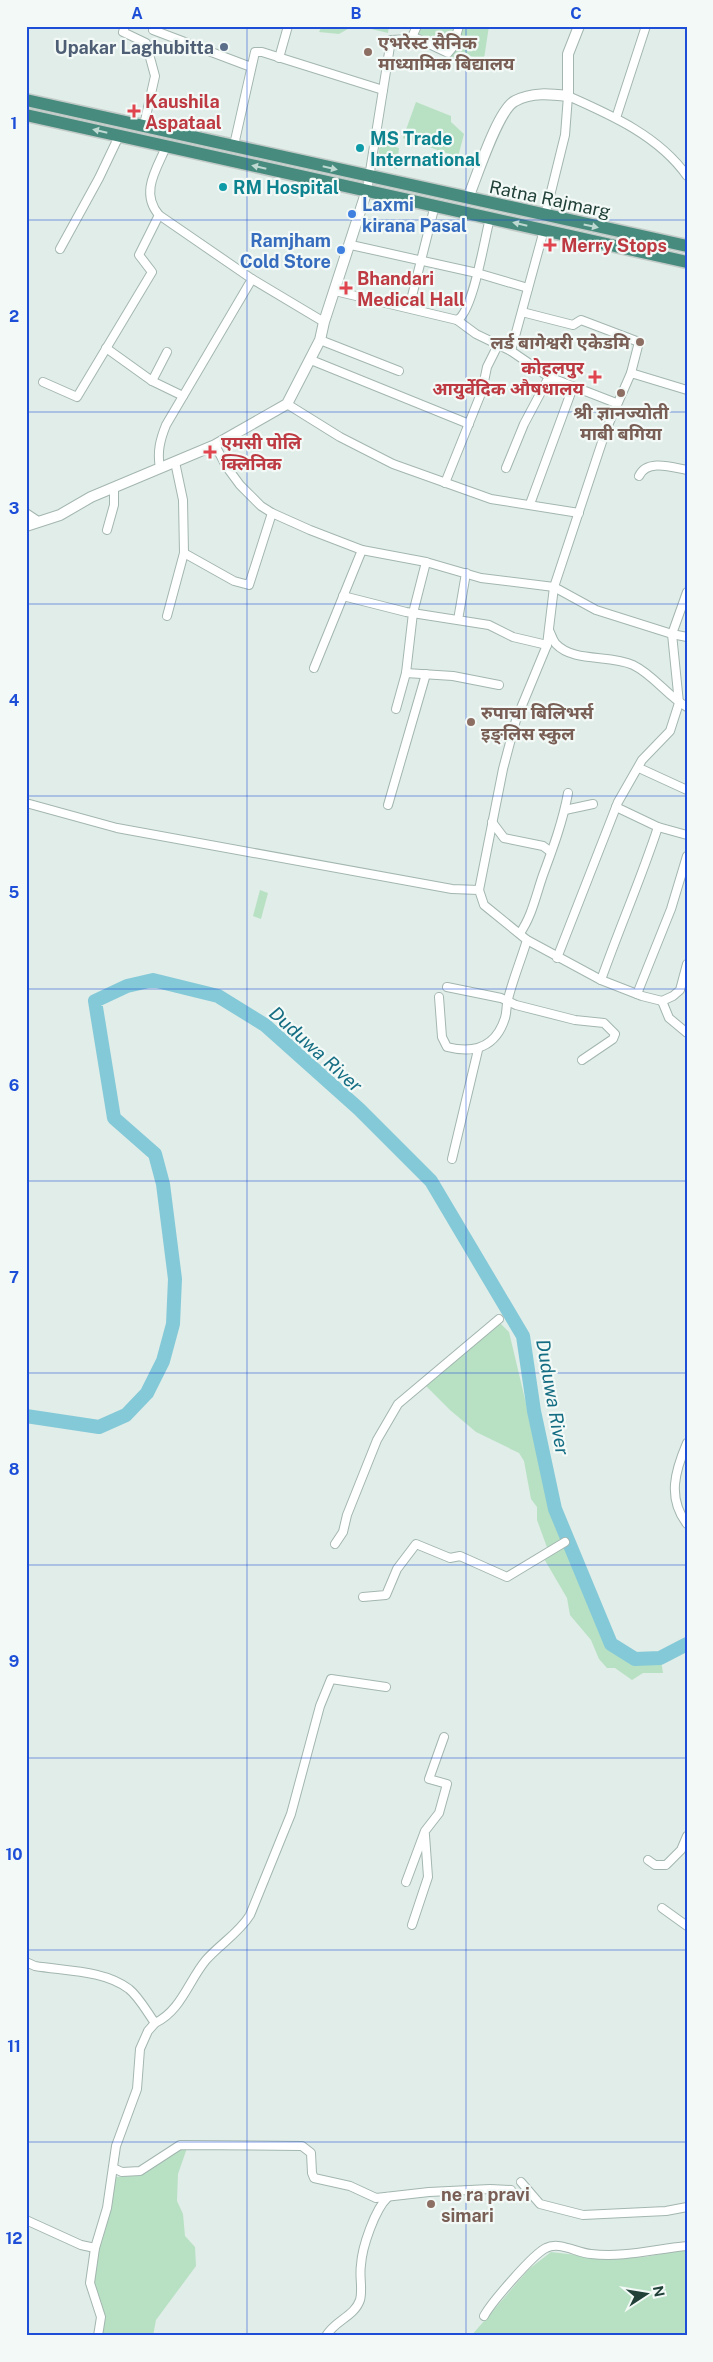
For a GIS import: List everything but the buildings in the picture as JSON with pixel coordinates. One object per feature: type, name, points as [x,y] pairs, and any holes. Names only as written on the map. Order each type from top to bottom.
[{"type":"highway","name":"Ratna Rajmarg","points":[[26,100],[687,246]]},
{"type":"highway","name":"Ratna Rajmarg","points":[[26,115],[687,262]]},
{"type":"street","points":[[125,26],[123,32],[146,43]]},
{"type":"street","points":[[279,58],[288,26]]},
{"type":"street","points":[[414,38],[417,26]]},
{"type":"street","points":[[26,526],[60,515],[91,497],[215,445],[287,404],[320,340],[324,322],[351,245],[367,190],[391,40],[414,38],[448,53],[453,47],[459,26]]},
{"type":"street","points":[[546,216],[565,135],[568,96],[568,54],[578,26]]},
{"type":"street","points":[[616,118],[646,26]]},
{"type":"street","points":[[144,125],[155,76],[146,43],[153,28],[251,67]]},
{"type":"street","points":[[234,145],[255,52],[262,52],[383,90]]},
{"type":"street","points":[[468,198],[492,134],[513,102],[537,94],[568,96],[616,118],[677,162],[687,176]]},
{"type":"street","points":[[60,250],[99,178],[119,136]]},
{"type":"street","points":[[166,147],[149,190],[153,207],[160,215],[252,279],[324,322]]},
{"type":"street","points":[[409,308],[420,260],[436,205]]},
{"type":"street","points":[[43,382],[77,398],[152,272],[138,255],[160,215]]},
{"type":"street","points":[[457,320],[465,314],[490,218]]},
{"type":"street","points":[[511,351],[544,230]]},
{"type":"street","points":[[351,245],[477,273],[528,288]]},
{"type":"street","points":[[160,468],[158,456],[160,441],[183,396],[252,279]]},
{"type":"street","points":[[336,291],[457,320],[476,334],[511,351],[549,377],[616,403]]},
{"type":"street","points":[[522,312],[573,326],[581,320],[639,342],[631,373],[616,403],[554,587],[546,645],[516,720],[492,822],[479,890],[484,906],[527,940],[557,958],[601,980],[637,994],[662,1001],[674,996],[680,990],[687,964]]},
{"type":"street","points":[[320,340],[399,371]]},
{"type":"street","points":[[445,483],[482,391],[487,367],[498,345]]},
{"type":"street","points":[[106,348],[152,381],[183,396]]},
{"type":"street","points":[[152,381],[167,352]]},
{"type":"street","points":[[311,360],[469,424]]},
{"type":"street","points":[[631,373],[687,390]]},
{"type":"street","points":[[506,468],[549,377]]},
{"type":"street","points":[[530,504],[573,387]]},
{"type":"street","points":[[287,404],[340,437],[393,464],[491,498],[579,513]]},
{"type":"street","points":[[215,445],[226,466],[240,485],[272,513],[362,550],[426,562],[481,578],[554,587],[596,610],[687,638]]},
{"type":"street","points":[[167,616],[184,553],[183,500],[175,462]]},
{"type":"street","points":[[639,476],[642,470],[650,466],[687,470]]},
{"type":"street","points":[[107,530],[114,505],[114,488]]},
{"type":"street","points":[[26,513],[38,521]]},
{"type":"street","points":[[184,553],[234,581],[249,585],[272,513]]},
{"type":"street","points":[[314,668],[362,550]]},
{"type":"street","points":[[396,709],[406,673],[413,614],[426,562]]},
{"type":"street","points":[[458,620],[466,573]]},
{"type":"street","points":[[557,958],[616,807],[642,760],[670,731],[679,703],[672,634],[687,592]]},
{"type":"street","points":[[343,596],[413,614],[489,625],[512,637],[546,645]]},
{"type":"street","points":[[549,630],[556,644],[576,655],[619,660],[633,665],[655,680],[679,703],[687,707]]},
{"type":"street","points":[[406,673],[453,676],[499,685]]},
{"type":"street","points":[[388,805],[426,674]]},
{"type":"street","points":[[639,768],[687,790]]},
{"type":"street","points":[[520,933],[527,923],[569,810],[568,792]]},
{"type":"street","points":[[26,802],[117,828],[452,889],[479,890]]},
{"type":"street","points":[[569,810],[593,804]]},
{"type":"street","points":[[616,807],[658,827],[687,835]]},
{"type":"street","points":[[569,810],[584,814]]},
{"type":"street","points":[[492,822],[504,838],[542,846],[552,852]]},
{"type":"street","points":[[601,980],[625,912],[640,881],[658,827]]},
{"type":"street","points":[[637,994],[671,910],[687,856]]},
{"type":"street","points":[[452,1159],[478,1050],[498,1032],[505,1019],[507,1001],[527,940]]},
{"type":"street","points":[[447,987],[575,1020],[604,1023],[611,1028],[615,1034],[613,1040],[582,1060]]},
{"type":"street","points":[[439,997],[442,1037],[447,1047],[468,1051],[478,1050]]},
{"type":"street","points":[[662,1001],[669,1018],[687,1033]]},
{"type":"street","points":[[335,1544],[343,1532],[347,1515],[377,1440],[398,1404],[499,1320]]},
{"type":"street","points":[[687,1443],[680,1460],[674,1494],[677,1512],[687,1524]]},
{"type":"street","points":[[363,1597],[386,1595],[397,1569],[416,1544],[450,1558],[460,1556],[507,1577],[565,1542]]},
{"type":"street","points":[[98,2336],[101,2317],[90,2283],[95,2248],[107,2208],[116,2146],[137,2089],[140,2050],[148,2031],[155,2023],[171,2012],[205,1961],[244,1926],[250,1915],[291,1814],[320,1706],[331,1679],[386,1687]]},
{"type":"street","points":[[406,1882],[425,1831],[439,1813],[446,1784],[429,1780],[444,1737]]},
{"type":"street","points":[[412,1926],[428,1877],[425,1831]]},
{"type":"street","points":[[648,1860],[655,1865],[666,1865],[681,1850],[687,1836]]},
{"type":"street","points":[[662,1908],[687,1926]]},
{"type":"street","points":[[26,1962],[35,1966],[101,1976],[117,1981],[131,1990],[155,2023]]},
{"type":"street","points":[[113,2168],[122,2172],[140,2171],[180,2145],[302,2146],[311,2153],[314,2178],[350,2186],[376,2198],[490,2188],[511,2190]]},
{"type":"street","points":[[521,2182],[540,2204],[583,2215],[666,2211],[687,2207]]},
{"type":"street","points":[[326,2336],[337,2323],[354,2312],[361,2298],[361,2263],[374,2217],[380,2204],[389,2197]]},
{"type":"street","points":[[26,2220],[81,2245],[95,2248]]},
{"type":"street","points":[[484,2316],[527,2264],[546,2248],[554,2246],[590,2254],[626,2255],[687,2246]]},
{"type":"green space","points":[[322,26],[353,26],[339,34],[319,32]]},
{"type":"green space","points":[[359,26],[389,26],[388,33]]},
{"type":"green space","points":[[417,26],[489,26],[482,72],[414,42]]},
{"type":"green space","points":[[416,102],[451,116],[451,122],[464,134],[458,157],[403,138]]},
{"type":"green space","points":[[380,143],[399,148],[397,169],[377,163]]},
{"type":"green space","points":[[260,890],[268,893],[261,919],[253,916]]},
{"type":"green space","points":[[499,1322],[509,1332],[553,1517],[562,1542],[548,1550],[537,1520],[537,1507],[531,1499],[524,1461],[519,1453],[476,1432],[425,1385]]},
{"type":"green space","points":[[564,1546],[591,1600],[607,1626],[616,1649],[632,1660],[661,1660],[663,1673],[643,1673],[632,1680],[615,1668],[607,1668],[599,1659],[591,1640],[570,1615],[567,1598],[543,1557]]},
{"type":"green space","points":[[187,2148],[178,2174],[177,2201],[183,2214],[185,2236],[195,2247],[196,2266],[156,2320],[153,2336],[102,2336],[102,2310],[95,2285],[94,2268],[105,2230],[116,2177],[141,2174],[176,2151]]},
{"type":"green space","points":[[687,2249],[687,2336],[471,2336],[529,2269],[551,2252],[610,2259],[645,2257]]},
{"type":"waterway","name":"Duduwa River","points":[[26,1416],[99,1427],[126,1415],[147,1393],[163,1361],[173,1324],[175,1279],[163,1184],[155,1154],[114,1118],[95,1001],[127,986],[153,980],[218,996],[265,1025],[359,1109],[431,1181],[523,1336],[534,1411],[555,1509],[611,1644],[635,1659],[660,1658],[687,1644]]},
{"type":"place","name":"Upakar Laghubitta","points":[[224,47]]},
{"type":"place","name":"एभरेस्ट सैनिक माध्यामिक बिद्यालय","points":[[368,52]]},
{"type":"place","name":"Kaushila Aspataal","points":[[134,111]]},
{"type":"place","name":"MS Trade International","points":[[360,148]]},
{"type":"place","name":"RM Hospital","points":[[223,187]]},
{"type":"place","name":"Laxmi kirana Pasal","points":[[352,214]]},
{"type":"place","name":"Merry Stops","points":[[550,245]]},
{"type":"place","name":"Ramjham Cold Store","points":[[341,250]]},
{"type":"place","name":"Bhandari Medical Hall","points":[[346,288]]},
{"type":"place","name":"लर्ड बागेश्वरी एकेडमि","points":[[640,342]]},
{"type":"place","name":"कोहलपुर आयुर्वेदिक औषधालय","points":[[595,377]]},
{"type":"place","name":"श्री ज्ञानज्योती माबी बगिया","points":[[621,393]]},
{"type":"place","name":"एमसी पोलि क्लिनिक","points":[[210,452]]},
{"type":"place","name":"रुपाचा बिलिभर्स इङ्लिस स्कुल","points":[[471,722]]},
{"type":"place","name":"ne ra pravi simari","points":[[431,2204]]}]
